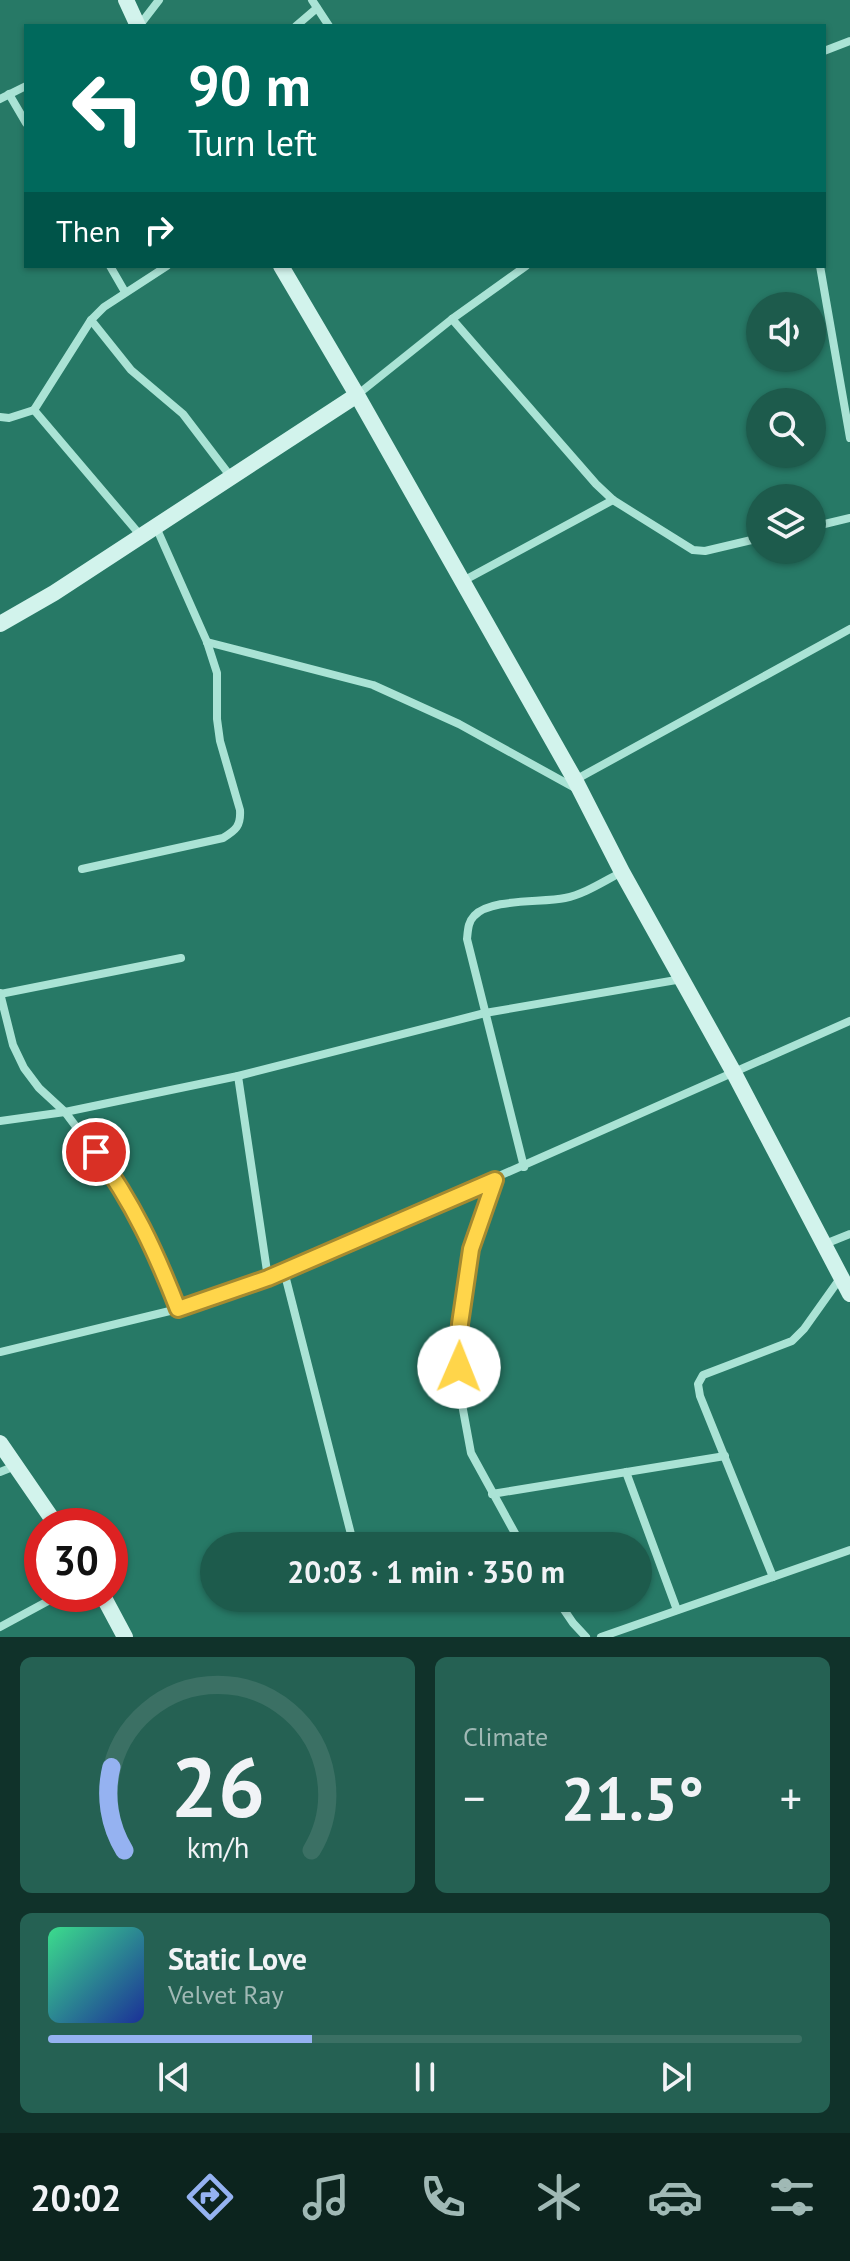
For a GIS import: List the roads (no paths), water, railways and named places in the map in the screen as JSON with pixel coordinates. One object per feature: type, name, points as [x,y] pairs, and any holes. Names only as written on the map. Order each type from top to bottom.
[{"type":"street","points":[[126,0],[137,24]]},
{"type":"street","points":[[140,24],[159,0]]},
{"type":"street","points":[[312,0],[328,24]]},
{"type":"street","points":[[298,24],[317,8]]},
{"type":"street","points":[[826,50],[850,41]]},
{"type":"street","points":[[0,99],[24,87]]},
{"type":"street","points":[[9,94],[24,120]]},
{"type":"street","points":[[111,268],[125,292]]},
{"type":"street","points":[[0,417],[9,418],[34,410],[91,320],[104,307],[164,268]]},
{"type":"street","points":[[282,268],[578,786],[850,1294]]},
{"type":"street","points":[[0,624],[357,395],[452,319],[523,268]]},
{"type":"street","points":[[820,268],[850,438]]},
{"type":"street","points":[[452,319],[613,500],[693,550],[705,551],[746,541]]},
{"type":"street","points":[[91,320],[131,370],[183,414],[231,477]]},
{"type":"street","points":[[34,410],[141,536]]},
{"type":"street","points":[[463,581],[613,500]]},
{"type":"street","points":[[826,524],[850,518]]},
{"type":"street","points":[[82,869],[223,838],[237,829],[241,822],[220,741],[217,673],[207,642],[155,526]]},
{"type":"street","points":[[578,786],[850,629]]},
{"type":"street","points":[[207,642],[373,685],[459,724],[578,786]]},
{"type":"street","points":[[524,1167],[467,939],[468,927],[474,915],[500,905],[564,898],[622,872]]},
{"type":"street","points":[[178,1309],[152,1243],[116,1180],[65,1112],[39,1088],[24,1068],[13,1045],[0,994],[181,958]]},
{"type":"street","points":[[0,1121],[65,1112],[238,1076],[485,1013],[683,979]]},
{"type":"street","points":[[0,1352],[178,1309],[268,1278],[850,1021]]},
{"type":"street","points":[[238,1076],[268,1278]]},
{"type":"street","points":[[495,1180],[471,1249],[460,1324],[459,1388],[471,1453],[514,1532]]},
{"type":"street","points":[[824,1245],[850,1234]]},
{"type":"street","points":[[284,1271],[350,1532]]},
{"type":"street","points":[[773,1577],[700,1396],[698,1384],[703,1375],[792,1341],[841,1277]]},
{"type":"street","points":[[0,1443],[8,1469],[42,1508]]},
{"type":"street","points":[[492,1494],[725,1456]]},
{"type":"street","points":[[626,1472],[677,1610]]},
{"type":"street","points":[[601,1637],[850,1550]]},
{"type":"street","points":[[0,1627],[28,1612]]},
{"type":"street","points":[[112,1612],[125,1637]]},
{"type":"street","points":[[566,1612],[586,1637]]}]
